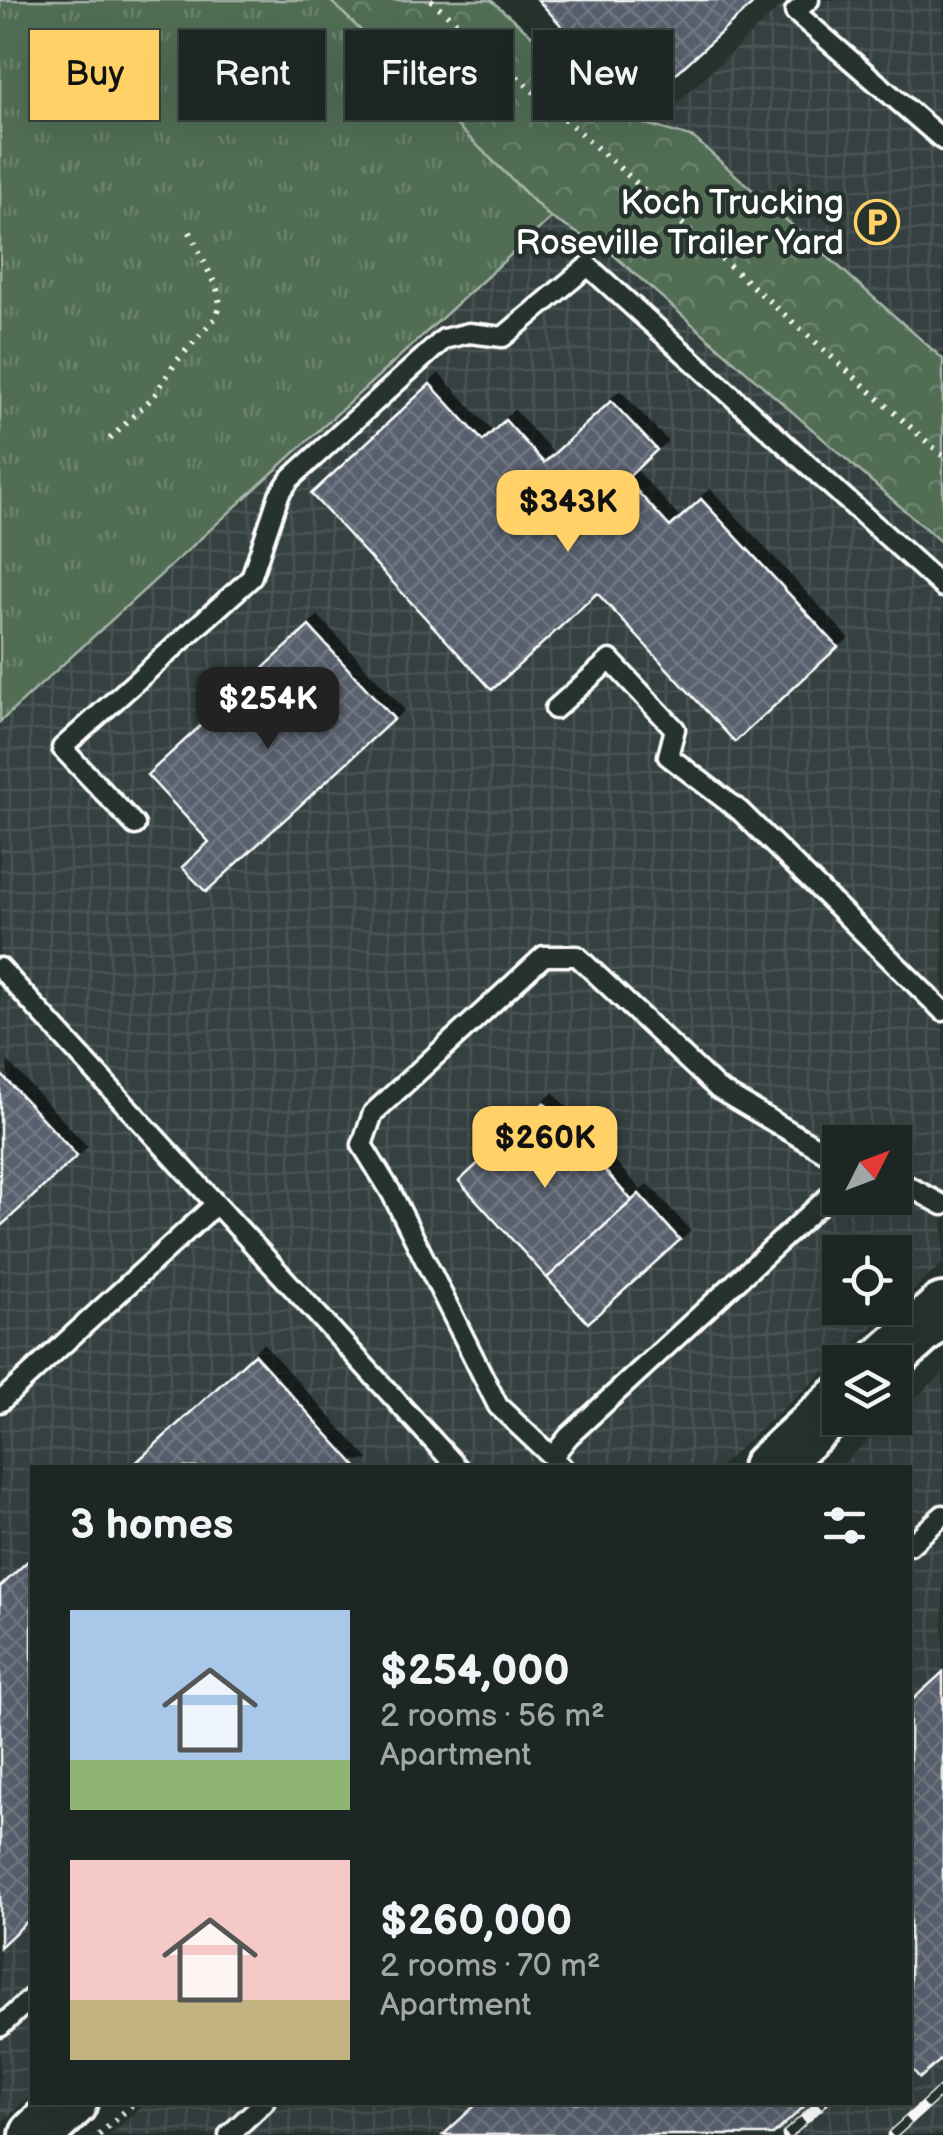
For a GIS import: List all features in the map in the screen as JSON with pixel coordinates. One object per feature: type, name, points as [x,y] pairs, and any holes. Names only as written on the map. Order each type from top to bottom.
[{"type":"street","points":[[903,1345],[943,1308]]},
{"type":"street","points":[[771,1465],[822,1418]]},
{"type":"street","points":[[36,2135],[69,2105]]},
{"type":"lane","points":[[809,0],[795,12],[943,140]]},
{"type":"lane","points":[[134,825],[62,748],[250,578],[279,495],[290,479],[444,339],[469,333],[503,337],[588,266],[943,587]]},
{"type":"lane","points":[[555,709],[610,660],[676,730],[668,756],[740,810],[943,1011]]},
{"type":"lane","points":[[822,1150],[718,1089],[577,956],[544,956],[373,1113],[362,1145],[391,1192],[498,1406],[558,1462],[569,1436],[822,1203]]},
{"type":"lane","points":[[0,968],[455,1465]]},
{"type":"lane","points":[[912,1188],[943,1205]]},
{"type":"lane","points":[[0,1402],[216,1204]]},
{"type":"lane","points":[[912,1543],[943,1514]]},
{"type":"lane","points":[[0,2027],[30,1999]]},
{"type":"lane","points":[[229,2135],[261,2105]]},
{"type":"path","points":[[431,0],[943,456]]},
{"type":"path","points":[[110,439],[154,396],[176,362],[217,316],[217,289],[189,230]]},
{"type":"path","points":[[99,2135],[132,2105]]},
{"type":"shaded area","name":"Koch Trucking Roseville Trailer Yard","points":[[788,0],[943,0],[943,359],[695,138],[652,126],[658,120],[673,120],[673,107]]},
{"type":"shaded area","points":[[551,218],[609,251],[943,544],[943,1263],[912,1291],[912,1235],[822,1235],[822,1325],[875,1325],[853,1345],[822,1345],[822,1373],[721,1465],[30,1465],[30,2096],[0,2124],[0,722]]},
{"type":"shaded area","points":[[943,1373],[943,2135],[110,2135],[143,2105],[912,2105],[912,1465],[841,1465],[874,1435],[912,1435],[912,1401]]},
{"type":"green space","points":[[0,0],[330,0],[360,30],[345,30],[345,120],[452,120],[551,218],[0,722]]},
{"type":"green space","points":[[330,0],[491,0],[533,36],[533,120],[631,120],[694,138],[943,359],[943,544],[609,251],[551,218],[452,120],[513,120],[513,30],[360,30]]},
{"type":"building","points":[[538,0],[757,0],[673,76],[673,30],[565,30]]},
{"type":"building","points":[[430,384],[483,441],[505,420],[544,463],[611,401],[657,450],[626,479],[670,527],[701,499],[838,647],[735,742],[597,593],[492,690],[311,494]]},
{"type":"building","points":[[309,626],[394,719],[206,892],[182,867],[209,842],[147,775]]},
{"type":"building","points":[[0,1073],[77,1156],[0,1227]]},
{"type":"building","points":[[544,1103],[632,1201],[547,1278],[459,1181]]},
{"type":"building","points":[[639,1194],[680,1240],[588,1323],[547,1278]]},
{"type":"building","points":[[254,1354],[355,1465],[133,1465]]},
{"type":"building","points":[[30,1559],[30,1919],[0,1947],[0,1587]]},
{"type":"building","points":[[943,1672],[943,2058],[920,2078],[912,2069],[912,1700]]},
{"type":"building","points":[[476,2105],[806,2105],[773,2135],[443,2135]]},
{"type":"railway","points":[[892,2135],[943,2089]]},
{"type":"railway","points":[[787,2135],[820,2105]]},
{"type":"place","name":"Koch Trucking Roseville Trailer Yard","points":[[877,222]]}]
